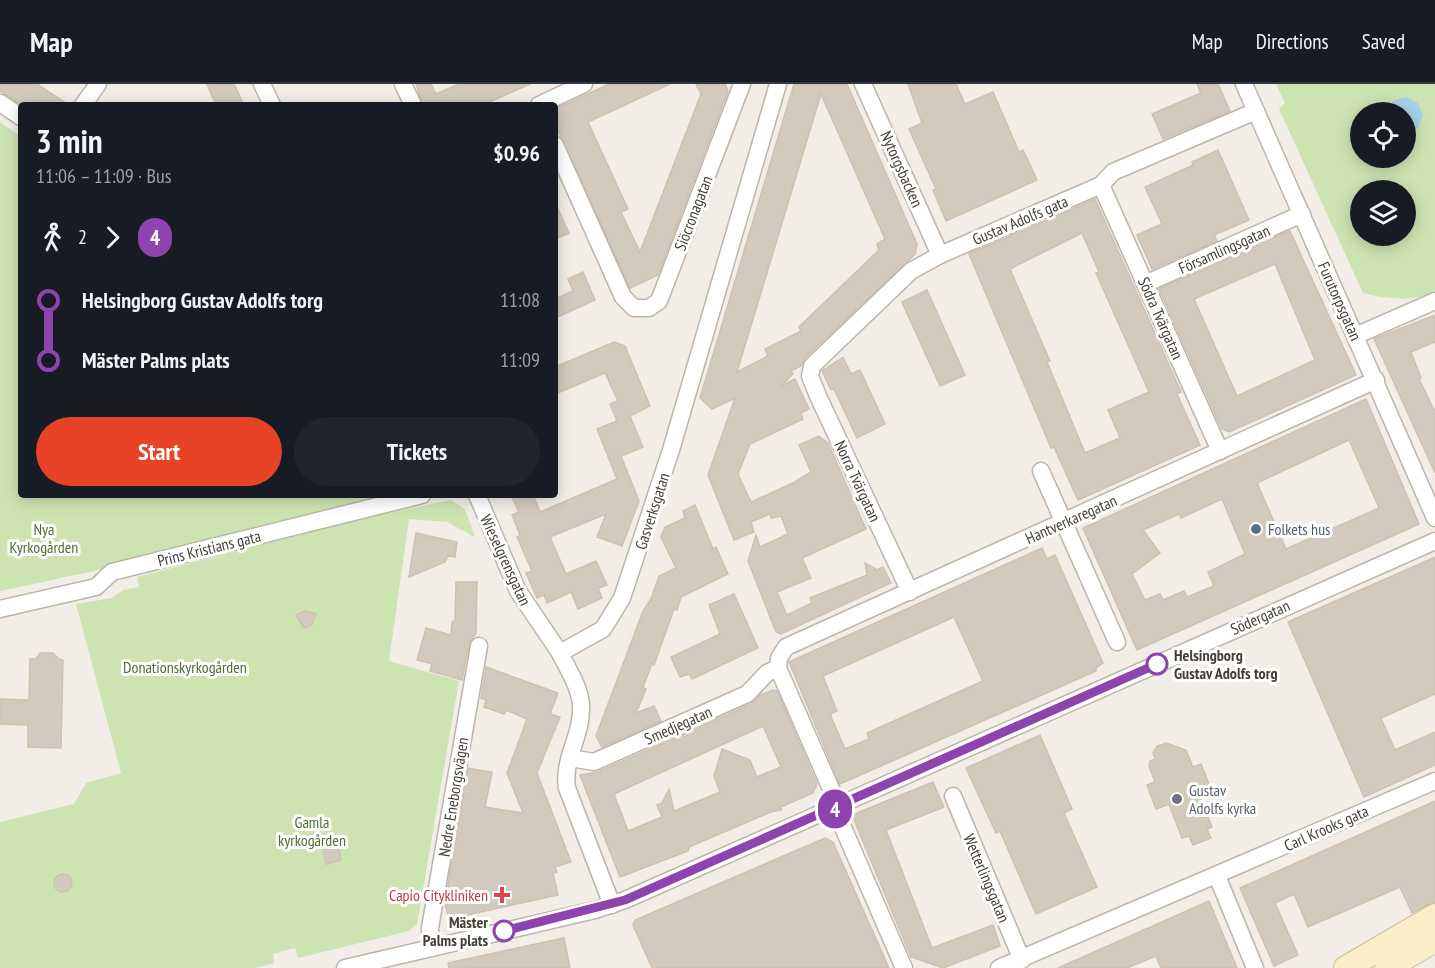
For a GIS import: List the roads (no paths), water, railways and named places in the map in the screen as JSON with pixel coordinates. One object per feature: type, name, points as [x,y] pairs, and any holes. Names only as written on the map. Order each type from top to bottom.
[{"type":"main road","points":[[1346,968],[1435,916]]},
{"type":"main road","points":[[1387,968],[1435,940]]},
{"type":"street","points":[[85,102],[98,84]]},
{"type":"street","points":[[262,84],[271,102]]},
{"type":"street","points":[[403,84],[412,102]]},
{"type":"street","name":"Siöcronagatan","points":[[558,152],[623,297],[631,306],[640,310],[652,307],[658,301],[742,84]]},
{"type":"street","name":"Gasverksgatan","points":[[560,653],[603,629],[622,598],[671,450],[778,84]]},
{"type":"street","name":"Nytorgsbacken","points":[[863,84],[940,255]]},
{"type":"street","name":"Furutorpsgatan","points":[[1244,84],[1435,518]]},
{"type":"street","points":[[545,102],[579,85]]},
{"type":"street","points":[[0,103],[18,115]]},
{"type":"street","name":"Gustav Adolfs gata","points":[[810,370],[911,270],[940,255],[1101,185],[1113,172],[1256,111]]},
{"type":"street","name":"Södra Tvärgatan","points":[[1101,185],[1220,452]]},
{"type":"street","name":"Församlingsgatan","points":[[1145,284],[1302,214]]},
{"type":"street","points":[[1355,336],[1435,301]]},
{"type":"street","name":"Norra Tvärgatan","points":[[810,370],[818,396],[909,592]]},
{"type":"street","name":"Hantverkaregatan","points":[[778,668],[779,658],[786,647],[1376,380]]},
{"type":"street","points":[[1041,471],[1117,642]]},
{"type":"street","name":"Prins Kristians gata","points":[[0,609],[96,587],[112,572],[410,498]]},
{"type":"street","name":"Wieselgrensgatan","points":[[478,498],[518,591],[560,653]]},
{"type":"street","name":"Södergatan","points":[[345,968],[612,905],[1435,541]]},
{"type":"street","name":"Nedre Eneborgsvägen","points":[[431,948],[430,928],[479,646]]},
{"type":"street","points":[[560,653],[581,705],[566,772],[567,788],[612,905]]},
{"type":"street","points":[[778,668],[838,807],[838,816],[904,968]]},
{"type":"street","name":"Smedjegatan","points":[[570,758],[594,762],[747,694],[767,674],[778,668]]},
{"type":"street","name":"Carl Krooks gata","points":[[999,968],[1435,781]]},
{"type":"street","name":"Wetterlingsgatan","points":[[952,796],[1022,960]]},
{"type":"street","points":[[1217,876],[1255,968]]},
{"type":"water","points":[[1406,97],[1416,102],[1392,102]]},
{"type":"water","points":[[1416,102],[1423,115],[1416,129]]},
{"type":"place","name":"Folkets hus","points":[[1256,529]]},
{"type":"place","name":"Helsingborg Gustav Adolfs torg","points":[[1157,664]]},
{"type":"place","name":"Gustav Adolfs kyrka","points":[[1177,799]]},
{"type":"place","name":"Capio Citykliniken","points":[[502,895]]},
{"type":"place","name":"Mäster Palms plats","points":[[504,931]]},
{"type":"park label","name":"Nya Kyrkogården","points":[[44,538]]},
{"type":"park label","name":"Donationskyrkogården","points":[[185,667]]},
{"type":"park label","name":"Gamla kyrkogården","points":[[312,831]]}]
